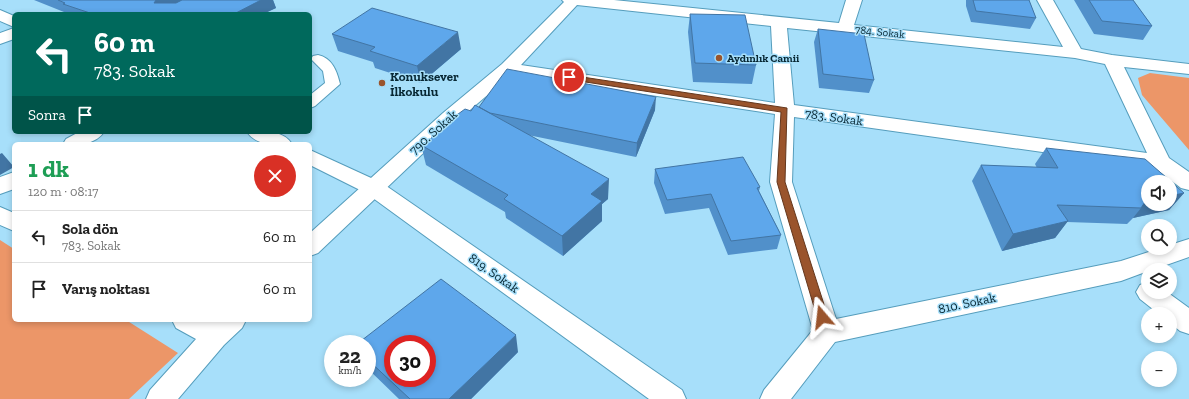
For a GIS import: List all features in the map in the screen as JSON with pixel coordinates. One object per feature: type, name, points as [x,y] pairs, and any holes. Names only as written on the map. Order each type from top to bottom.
[{"type":"street","name":"784. Sokak","points":[[570,0],[1075,53],[1112,60],[1189,69]]},
{"type":"street","name":"790. Sokak","points":[[312,245],[450,117],[508,68],[574,0]]},
{"type":"street","points":[[845,29],[854,0]]},
{"type":"street","points":[[1045,0],[1075,53]]},
{"type":"street","points":[[0,15],[12,21]]},
{"type":"street","points":[[774,399],[827,332],[781,182],[785,110],[779,22]]},
{"type":"street","points":[[0,39],[12,34]]},
{"type":"street","points":[[1112,60],[1161,162],[1189,183]]},
{"type":"street","name":"783. Sokak","points":[[508,68],[785,110],[1161,162]]},
{"type":"street","points":[[76,142],[90,134]]},
{"type":"street","name":"819. Sokak","points":[[312,158],[374,188],[672,399]]},
{"type":"street","points":[[0,187],[12,180]]},
{"type":"street","points":[[0,215],[12,222]]},
{"type":"street","name":"810. Sokak","points":[[827,332],[1121,271],[1189,248]]},
{"type":"street","points":[[1121,271],[1141,287]]},
{"type":"street","points":[[1157,299],[1189,323]]},
{"type":"street","points":[[195,322],[224,328]]},
{"type":"street","points":[[160,399],[224,328]]},
{"type":"lane","points":[[312,101],[333,84],[330,70],[318,59]]},
{"type":"shaded area","points":[[1150,73],[1189,78],[1189,150],[1142,95],[1138,78]]},
{"type":"shaded area","points":[[0,240],[12,248],[12,322],[129,322],[178,353],[129,399],[0,399]]},
{"type":"building","points":[[58,0],[156,0],[154,3],[176,3],[182,0],[261,0],[238,12],[87,12],[63,4],[65,3]]},
{"type":"building","points":[[973,0],[1029,0],[1036,18],[976,11]]},
{"type":"building","points":[[1089,0],[1133,0],[1152,26],[1102,21]]},
{"type":"building","points":[[372,8],[458,32],[417,66],[370,51],[375,47],[332,34]]},
{"type":"building","points":[[690,14],[745,15],[756,65],[695,63]]},
{"type":"building","points":[[818,29],[864,34],[874,80],[823,74]]},
{"type":"building","points":[[507,69],[656,97],[637,143],[490,113],[479,107]]},
{"type":"building","points":[[475,105],[609,179],[591,194],[602,201],[562,236],[504,199],[508,195],[421,145],[446,128],[443,125],[465,109],[471,111]]},
{"type":"building","points":[[1046,148],[1145,159],[1163,175],[1141,175],[1141,208],[1057,205],[1068,221],[1013,234],[981,165],[1058,168]]},
{"type":"building","points":[[743,157],[760,187],[757,188],[781,235],[731,241],[711,194],[667,200],[655,169]]},
{"type":"building","points":[[1177,187],[1184,193],[1177,194]]},
{"type":"building","points":[[441,279],[516,335],[449,399],[410,399],[397,387],[436,387],[436,335],[384,335],[384,375],[376,367],[376,335],[369,335]]},
{"type":"place","name":"Aydınlık Camii","points":[[719,58]]},
{"type":"place","name":"Konuksever İlkokulu","points":[[382,83]]},
{"type":"route","points":[[569,77],[785,110],[781,182],[822,317]]}]
